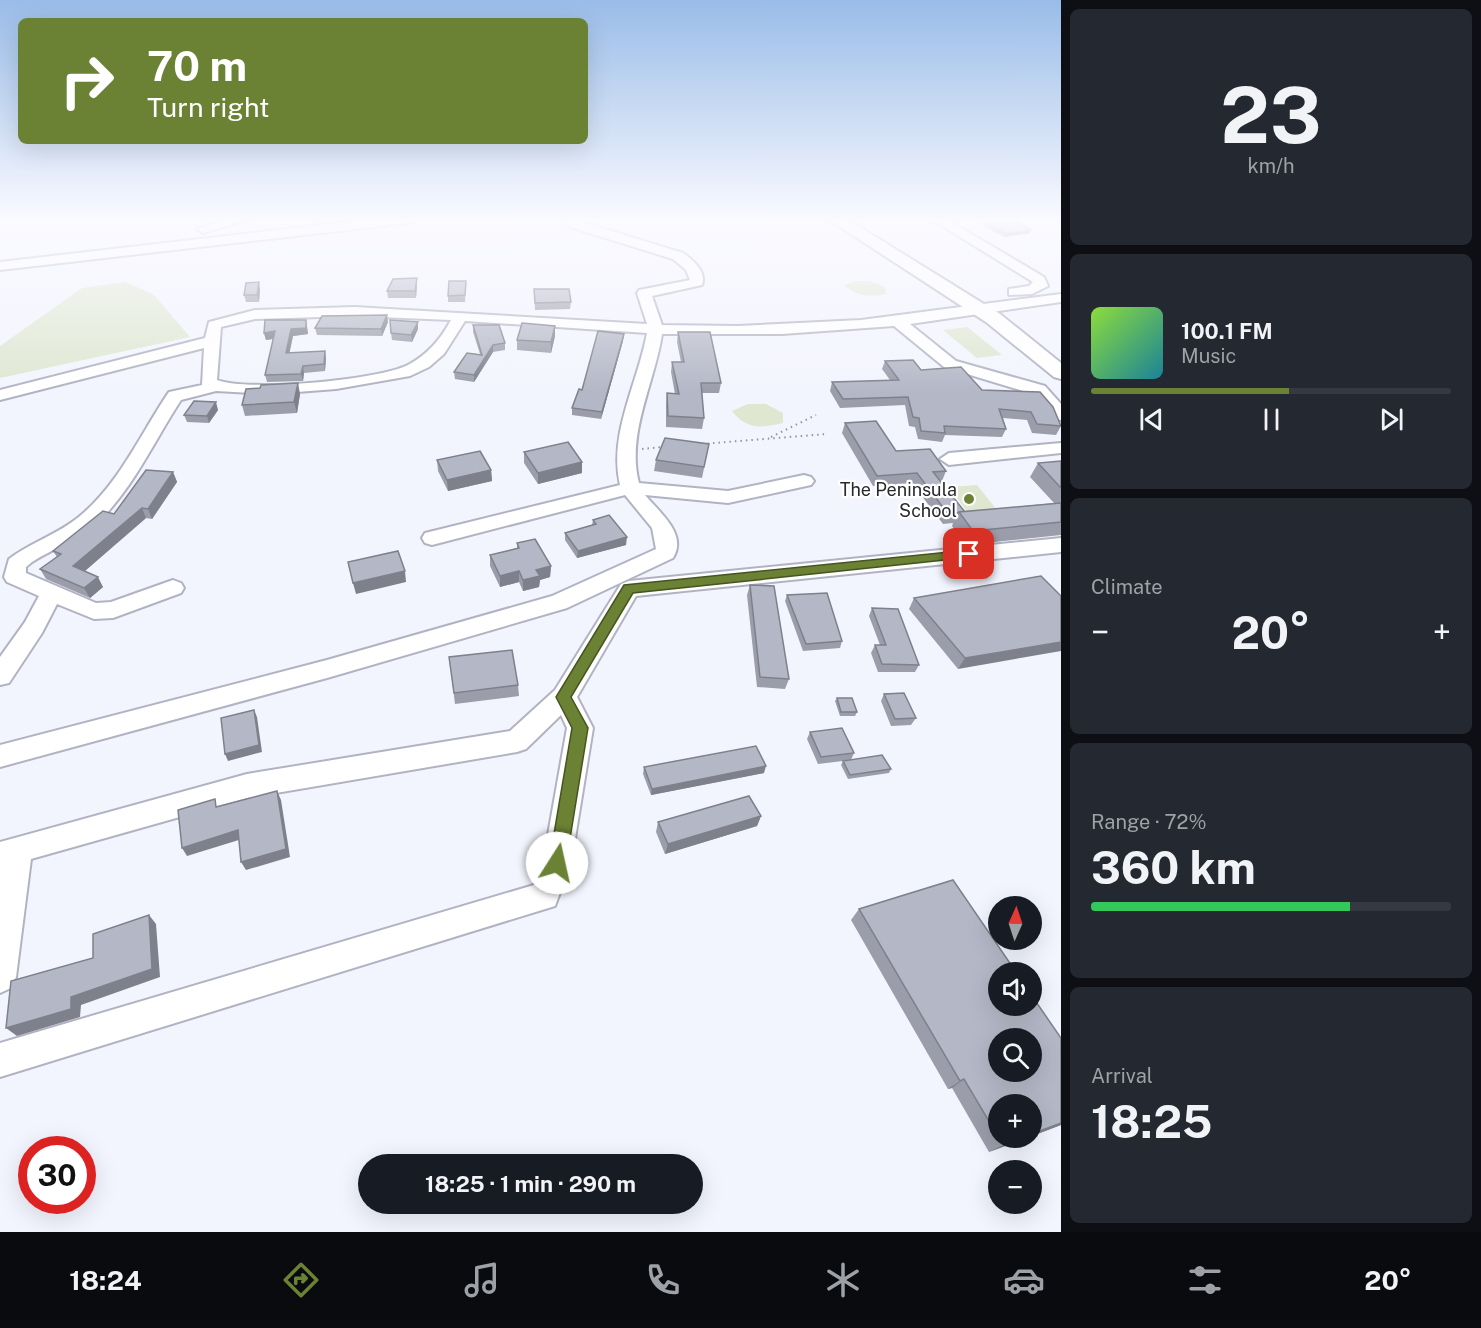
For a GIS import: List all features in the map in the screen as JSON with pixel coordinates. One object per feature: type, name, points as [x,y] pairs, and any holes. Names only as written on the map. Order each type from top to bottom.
[{"type":"main road","points":[[928,276],[981,309],[1058,367]]},
{"type":"street","points":[[0,756],[327,669],[559,602],[666,553],[669,542],[664,529],[630,488],[627,464],[628,450],[656,331],[644,293],[693,284],[697,282],[696,276]]},
{"type":"street","points":[[962,298],[1032,290],[1041,286],[1039,280],[1034,276]]},
{"type":"street","points":[[213,387],[209,383],[214,325],[231,318],[356,311],[460,316],[656,331],[781,329],[897,321],[1035,299],[1061,298]]},
{"type":"street","points":[[174,588],[114,610],[94,611],[15,577],[16,564],[28,553],[85,523],[101,509],[175,396],[213,387],[230,391],[295,388],[373,380],[403,374],[429,361],[450,339],[460,316]]},
{"type":"street","points":[[897,321],[950,364],[1039,390],[1061,415]]},
{"type":"street","points":[[0,395],[212,341]]},
{"type":"street","points":[[949,459],[1061,448]]},
{"type":"street","points":[[432,538],[630,488],[728,497],[804,481]]},
{"type":"street","points":[[629,589],[1061,545]]},
{"type":"street","points":[[0,977],[9,852],[247,786],[518,741],[564,697],[629,589],[646,574],[642,565]]},
{"type":"street","points":[[0,676],[34,627],[52,592]]},
{"type":"street","points":[[0,1060],[544,896],[557,863],[580,728],[564,697]]},
{"type":"path","points":[[769,438],[816,415]]},
{"type":"path","points":[[699,444],[827,434]]},
{"type":"path","points":[[628,450],[663,447]]},
{"type":"green space","points":[[856,281],[870,281],[885,287],[886,294],[864,295],[844,285]]},
{"type":"green space","points":[[125,282],[153,294],[190,337],[0,378],[0,346],[82,288]]},
{"type":"green space","points":[[967,327],[1002,355],[977,358],[943,330]]},
{"type":"green space","points":[[748,404],[766,404],[783,413],[783,423],[755,426],[743,422],[732,411]]},
{"type":"green space","points":[[977,485],[1001,515],[971,517],[949,487]]},
{"type":"building","points":[[417,278],[415,291],[387,291],[393,279]]},
{"type":"building","points":[[449,281],[466,281],[465,295],[448,296]]},
{"type":"building","points":[[259,282],[257,295],[244,295],[246,283]]},
{"type":"building","points":[[534,289],[569,289],[571,302],[535,303]]},
{"type":"building","points":[[387,315],[381,329],[315,328],[322,316]]},
{"type":"building","points":[[265,320],[306,320],[306,328],[291,329],[286,353],[325,351],[324,364],[303,366],[301,374],[265,375],[275,331],[264,333]]},
{"type":"building","points":[[390,320],[418,322],[411,335],[391,333]]},
{"type":"building","points":[[522,323],[555,326],[551,342],[517,340]]},
{"type":"building","points":[[473,325],[499,325],[505,343],[493,345],[474,375],[454,372],[467,353],[482,355]]},
{"type":"building","points":[[598,331],[624,334],[602,412],[572,408],[579,389],[582,390]]},
{"type":"building","points":[[678,332],[710,332],[721,383],[701,383],[704,418],[668,416],[667,393],[679,394],[672,362],[684,362]]},
{"type":"building","points":[[913,360],[921,370],[961,367],[982,390],[1040,392],[1053,407],[1061,426],[1037,424],[1031,412],[999,409],[1006,429],[944,426],[945,433],[921,431],[919,418],[913,417],[908,397],[843,399],[832,382],[899,380],[885,361]]},
{"type":"building","points":[[298,383],[294,402],[242,405],[246,389],[260,388],[261,385]]},
{"type":"building","points":[[194,401],[216,402],[207,416],[184,415]]},
{"type":"building","points":[[876,421],[896,451],[930,449],[946,471],[933,472],[965,512],[948,514],[917,473],[877,476],[845,423]]},
{"type":"building","points":[[665,438],[709,444],[704,467],[656,460]]},
{"type":"building","points":[[568,442],[582,462],[538,473],[524,452]]},
{"type":"building","points":[[480,451],[491,470],[447,480],[437,460]]},
{"type":"building","points":[[1061,461],[1061,488],[1038,463]]},
{"type":"building","points":[[146,470],[173,472],[148,509],[142,508],[73,566],[98,577],[84,588],[40,569],[61,554],[53,551],[103,511],[114,514]]},
{"type":"building","points":[[1061,503],[1061,522],[973,531],[959,512]]},
{"type":"building","points":[[609,515],[627,537],[578,551],[565,533],[596,524],[593,520]]},
{"type":"building","points":[[535,539],[551,566],[536,570],[540,576],[523,580],[519,571],[500,576],[490,555],[519,548],[517,543]]},
{"type":"building","points":[[398,551],[405,571],[353,583],[348,562]]},
{"type":"building","points":[[1041,576],[1061,596],[1061,642],[965,658],[914,598]]},
{"type":"building","points":[[750,585],[774,586],[789,679],[760,677]]},
{"type":"building","points":[[827,593],[842,641],[806,644],[787,595]]},
{"type":"building","points":[[872,608],[898,609],[919,665],[882,664],[875,645],[886,645]]},
{"type":"building","points":[[512,650],[518,685],[454,693],[449,657]]},
{"type":"building","points":[[904,693],[916,718],[895,719],[884,694]]},
{"type":"building","points":[[837,698],[852,698],[857,712],[841,712]]},
{"type":"building","points":[[254,710],[259,745],[225,754],[221,718]]},
{"type":"building","points":[[842,728],[854,753],[821,757],[810,732]]},
{"type":"building","points":[[756,746],[766,766],[652,789],[644,767]]},
{"type":"building","points":[[882,755],[891,769],[850,775],[843,761]]},
{"type":"building","points":[[277,791],[286,849],[241,862],[238,830],[182,848],[178,810],[215,799],[216,807]]},
{"type":"building","points":[[749,796],[761,816],[668,844],[658,822]]},
{"type":"building","points":[[953,880],[988,931],[988,950],[1001,950],[1009,962],[988,962],[988,1016],[1042,1016],[1042,1010],[1061,1038],[1061,1123],[1042,1130],[1042,1094],[988,1094],[988,1120],[964,1079],[960,1081],[859,909]]},
{"type":"building","points":[[149,915],[152,969],[71,997],[71,1009],[6,1028],[11,981],[93,958],[93,934]]},
{"type":"place","name":"The Peninsula School","points":[[969,499]]},
{"type":"route","points":[[557,863],[580,728],[564,697],[629,589],[969,554]]}]
